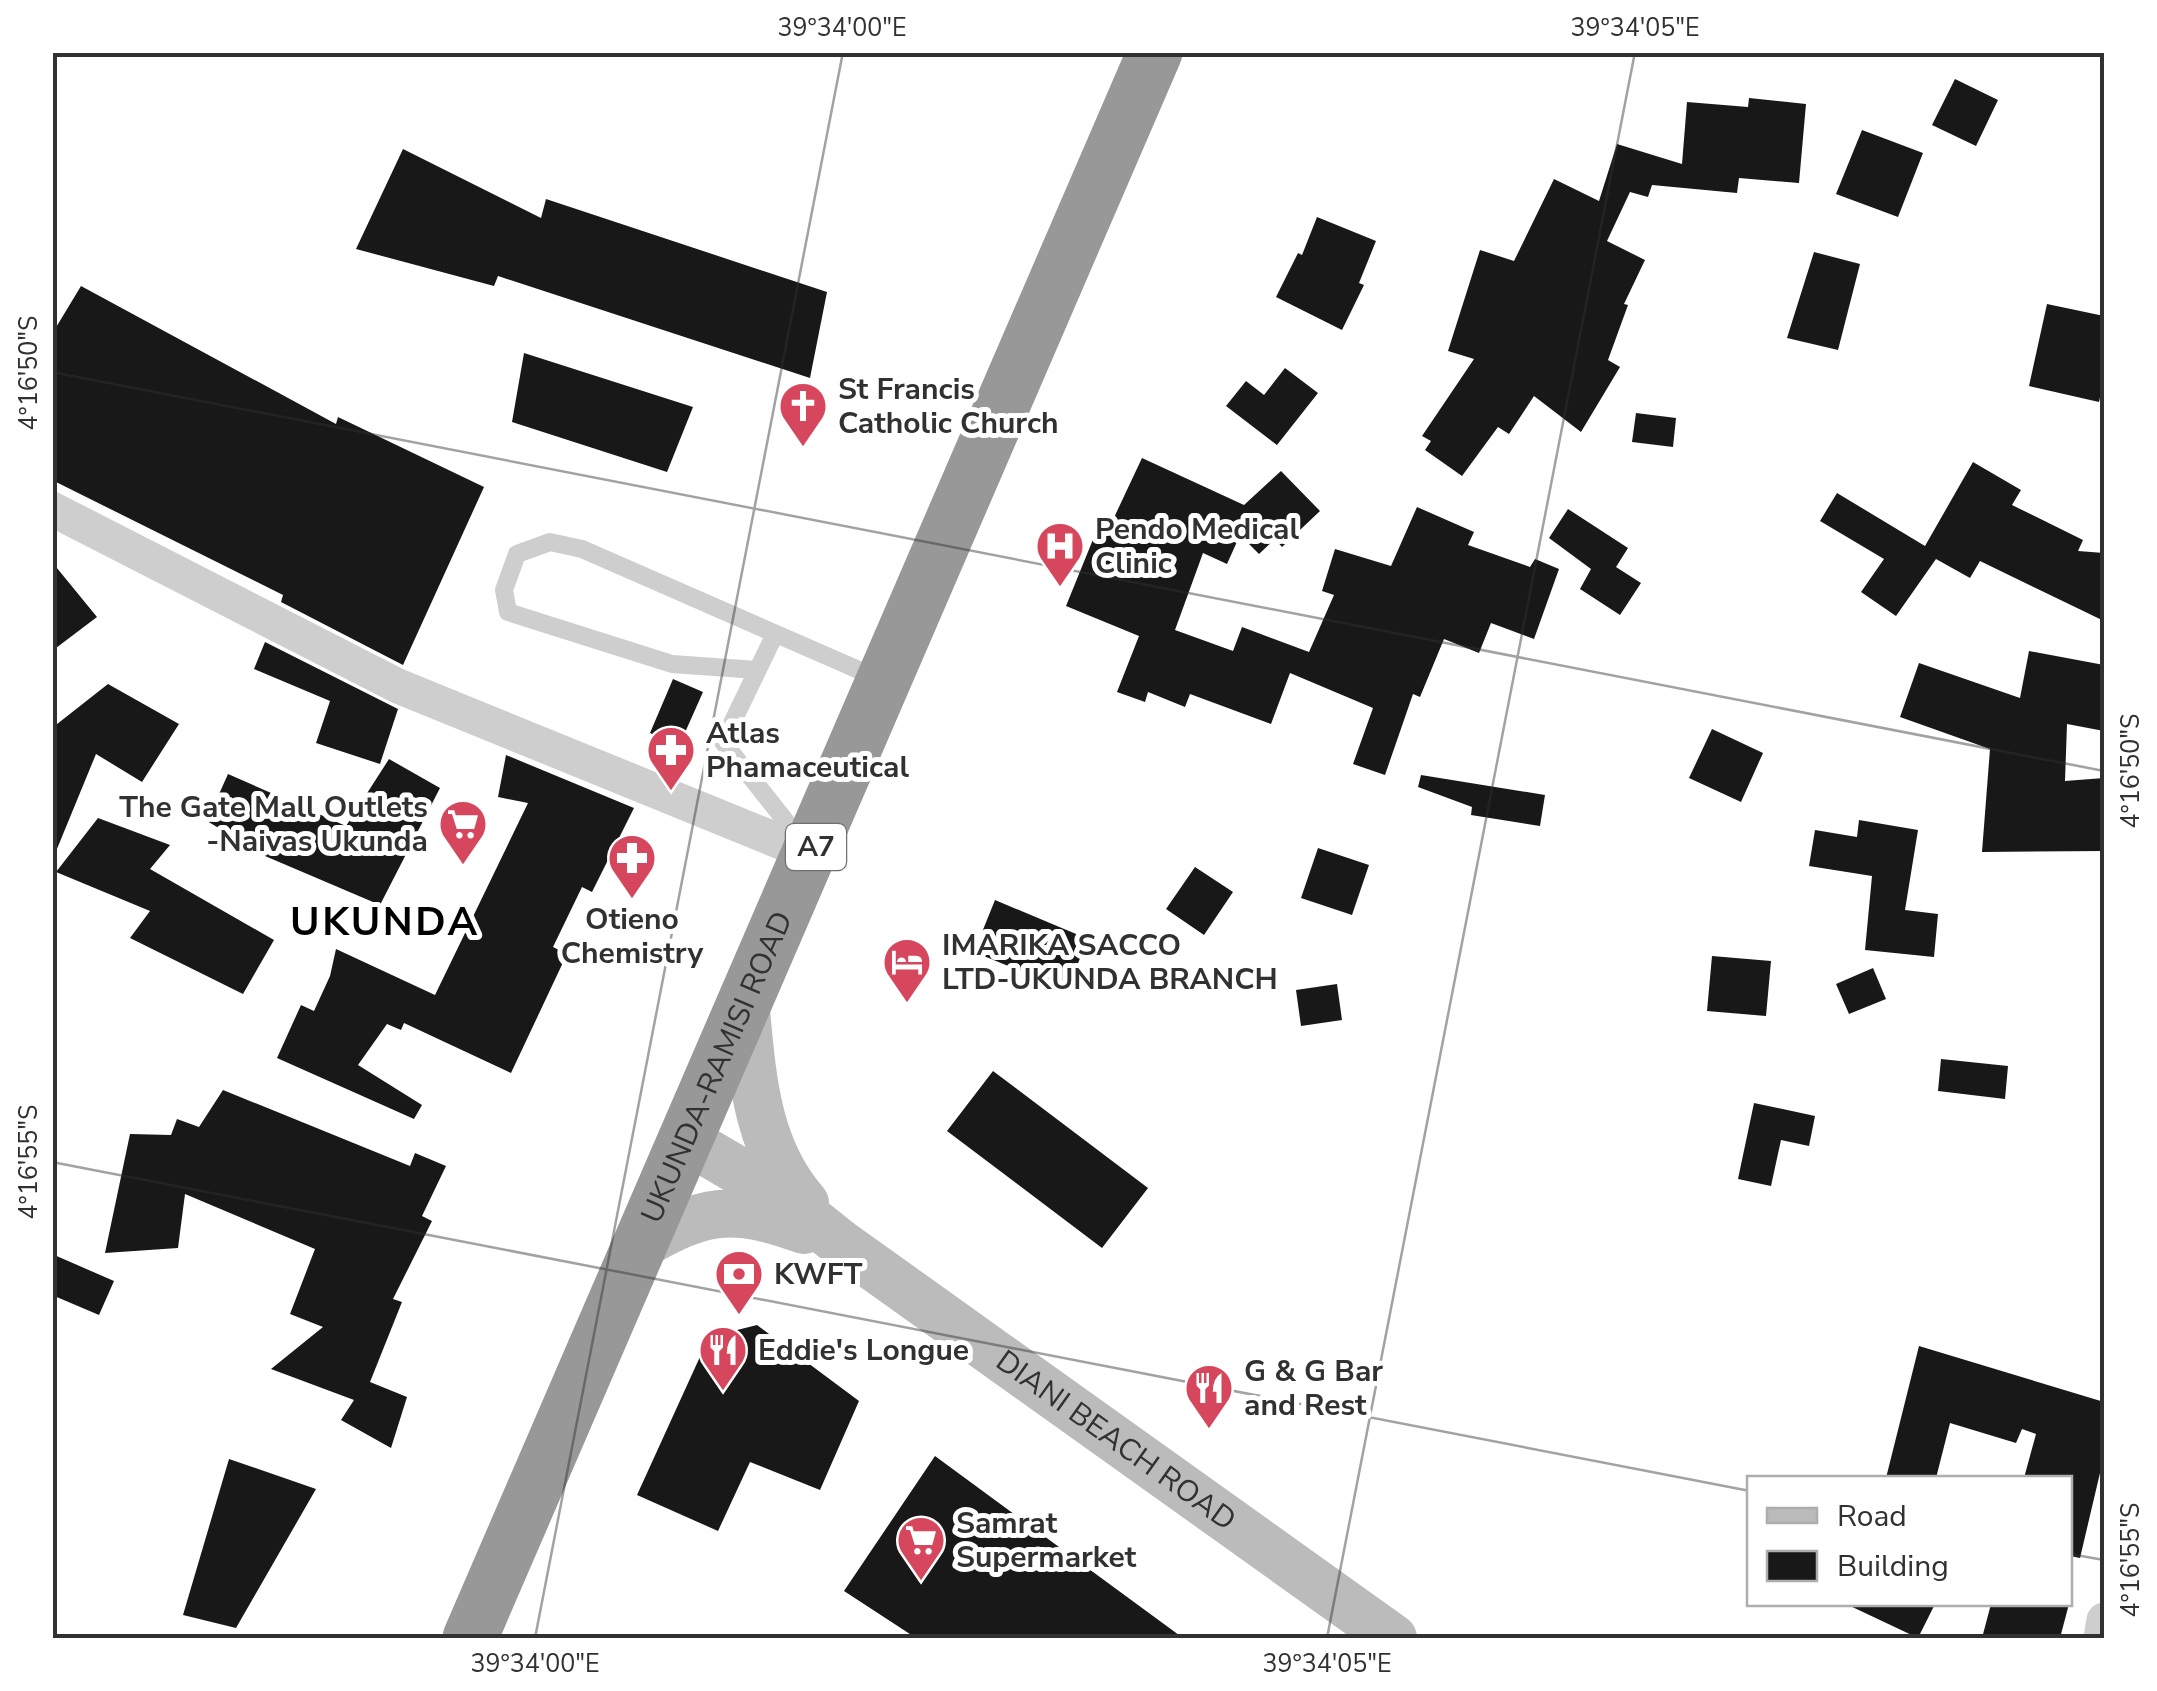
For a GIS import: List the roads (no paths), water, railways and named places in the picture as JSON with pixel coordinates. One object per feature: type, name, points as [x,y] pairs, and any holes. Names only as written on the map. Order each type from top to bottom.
[{"type":"highway","name":"UKUNDA-RAMISI ROAD","points":[[470,1638],[745,1000],[887,682],[1155,52]]},
{"type":"main road","points":[[745,1000],[760,1118],[770,1153],[786,1182],[840,1244]]},
{"type":"main road","points":[[686,1140],[780,1195],[840,1244]]},
{"type":"main road","points":[[638,1247],[684,1222],[716,1211],[771,1218],[840,1244]]},
{"type":"main road","name":"DIANI BEACH ROAD","points":[[840,1244],[1393,1638]]},
{"type":"street","points":[[52,509],[398,686],[812,855]]},
{"type":"street","points":[[2100,1638],[2104,1620]]},
{"type":"lane","points":[[757,670],[672,664],[508,612],[504,590],[518,554],[550,542],[582,550],[887,682]]},
{"type":"lane","points":[[775,634],[723,742],[812,855]]},
{"type":"place","name":"St Francis Catholic Church","points":[[803,448]]},
{"type":"place","name":"Pendo Medical Clinic","points":[[1060,588]]},
{"type":"place","name":"Atlas Phamaceutical","points":[[671,792]]},
{"type":"place","name":"The Gate Mall Outlets -Naivas Ukunda","points":[[463,866]]},
{"type":"place","name":"Otieno Chemistry","points":[[632,900]]},
{"type":"place","name":"IMARIKA SACCO LTD-UKUNDA BRANCH","points":[[907,1004]]},
{"type":"place","name":"KWFT","points":[[739,1316]]},
{"type":"place","name":"Eddie's Longue","points":[[723,1392]]},
{"type":"place","name":"G & G Bar and Rest","points":[[1209,1430]]},
{"type":"place","name":"Samrat Supermarket","points":[[921,1582]]},
{"type":"district","name":"UKUNDA","points":[[385,922]]}]
